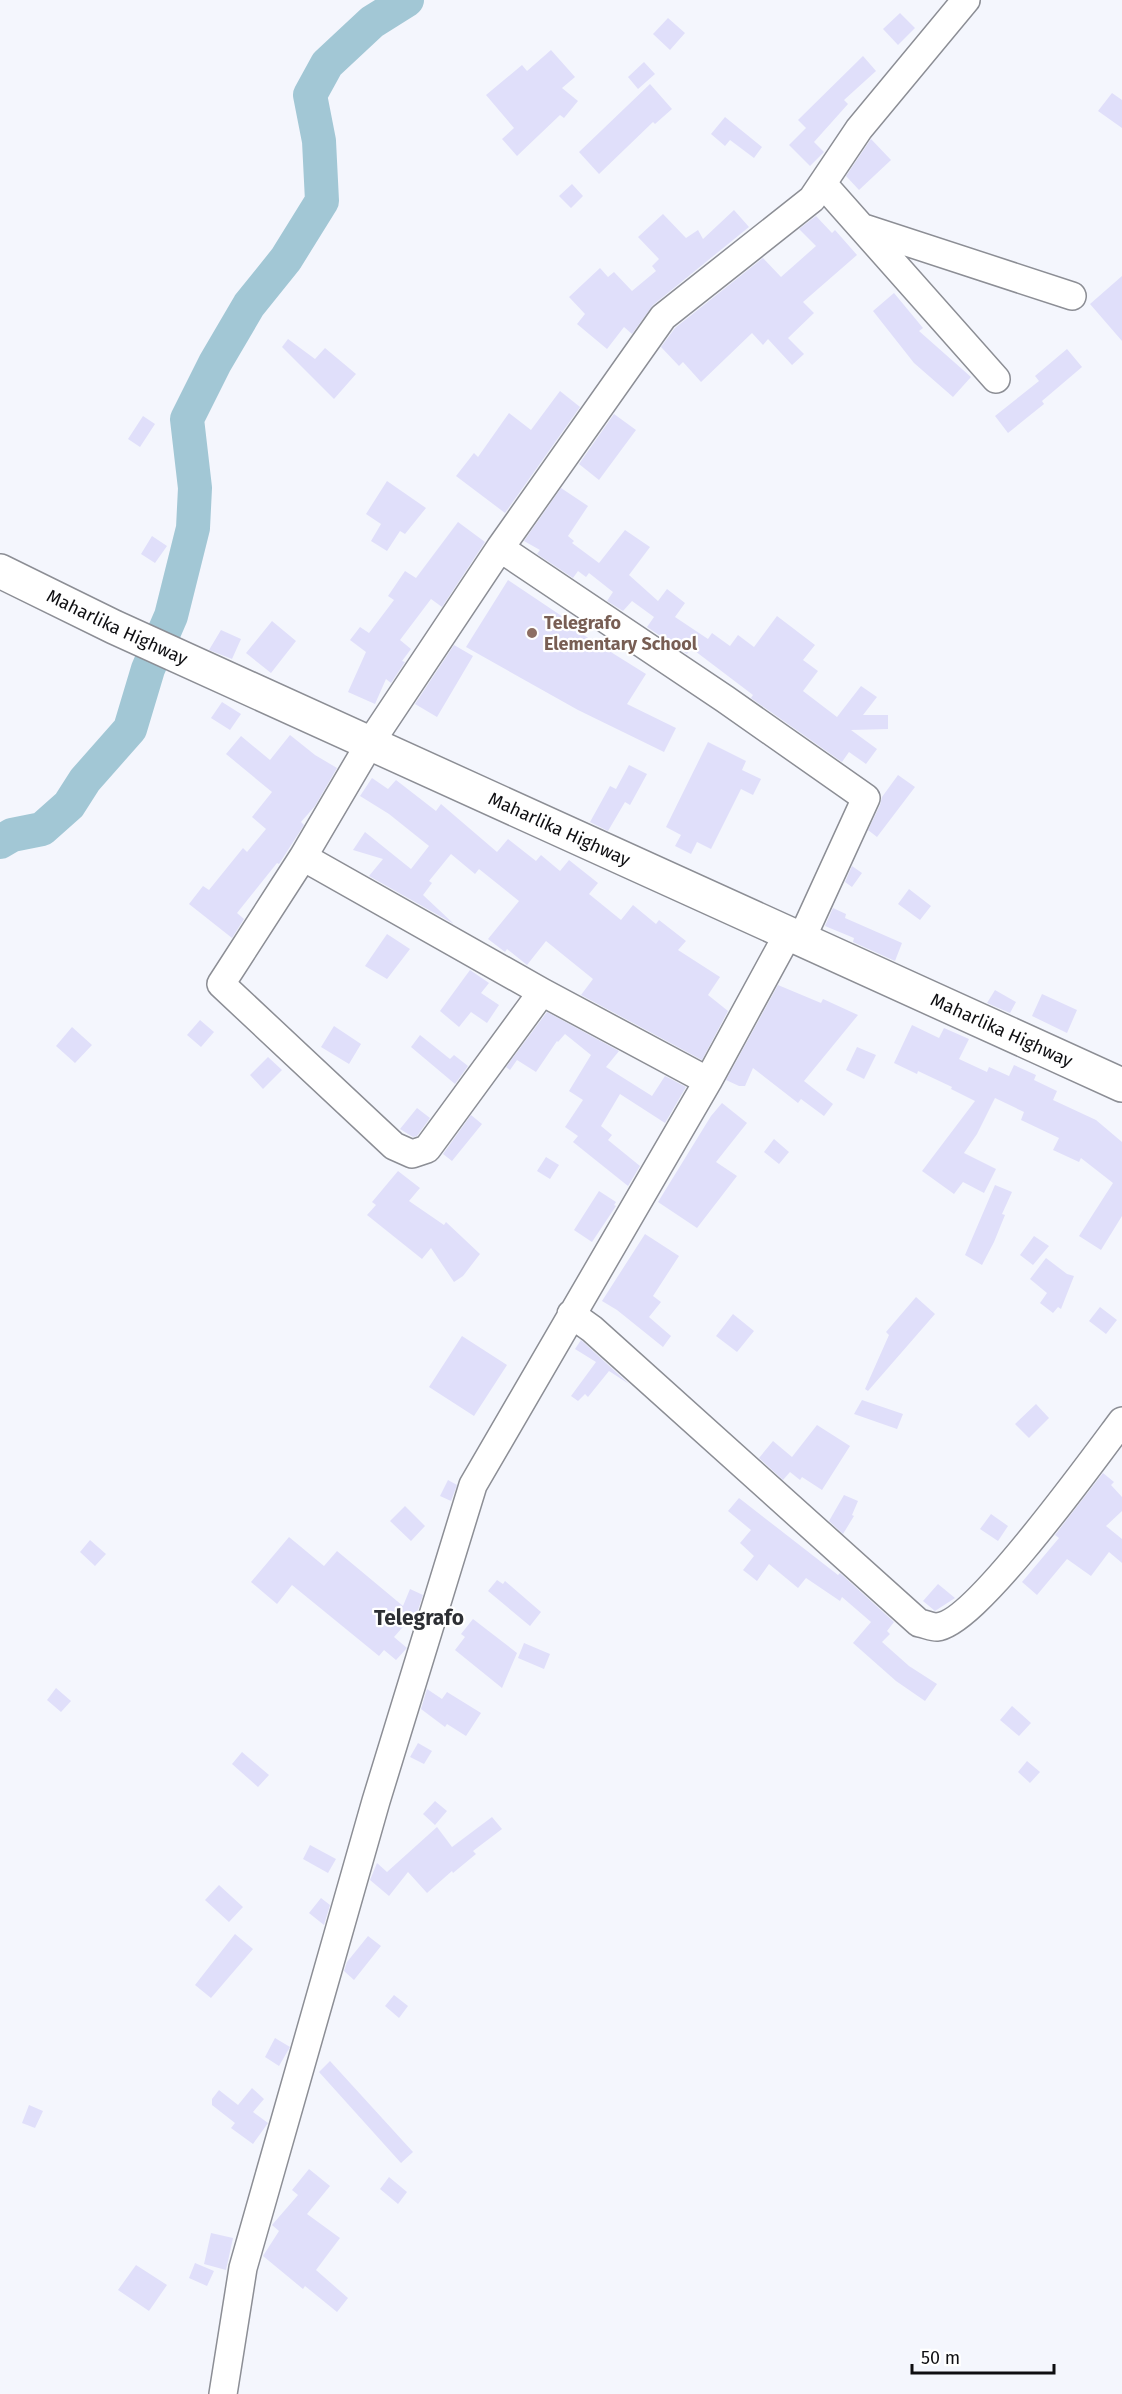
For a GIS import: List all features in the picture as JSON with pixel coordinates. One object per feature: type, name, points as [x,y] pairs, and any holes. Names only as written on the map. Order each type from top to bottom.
[{"type":"highway","name":"Maharlika Highway","points":[[0,572],[114,627],[1122,1084]]},
{"type":"street","points":[[542,992],[427,1149],[412,1154],[394,1146],[221,984],[303,857],[370,743],[500,548],[663,317],[812,199],[859,129],[966,0]]},
{"type":"street","points":[[823,184],[996,379]]},
{"type":"street","points":[[863,228],[1072,296]]},
{"type":"street","points":[[222,2394],[243,2268],[376,1801],[473,1485],[571,1314],[795,937],[866,798],[725,699],[500,548]]},
{"type":"street","points":[[303,857],[542,992],[708,1081]]},
{"type":"street","points":[[571,1314],[592,1329],[919,1623],[938,1627],[960,1616],[1015,1561],[1122,1421]]},
{"type":"building","points":[[900,13],[915,28],[898,45],[883,29]]},
{"type":"building","points":[[668,18],[685,33],[670,50],[653,34]]},
{"type":"building","points":[[551,50],[575,77],[562,88],[578,101],[564,118],[560,115],[517,156],[502,139],[514,128],[486,95],[522,65],[527,71]]},
{"type":"building","points":[[863,56],[876,71],[844,100],[848,104],[814,142],[824,152],[810,166],[789,145],[806,128],[798,120]]},
{"type":"building","points":[[644,62],[655,74],[638,89],[628,77]]},
{"type":"building","points":[[650,84],[672,109],[655,124],[653,122],[599,174],[579,152]]},
{"type":"building","points":[[1112,93],[1122,100],[1122,128],[1098,111]]},
{"type":"building","points":[[725,117],[762,147],[754,158],[730,140],[725,146],[711,134]]},
{"type":"building","points":[[871,139],[891,160],[859,190],[846,176]]},
{"type":"building","points":[[572,184],[583,196],[571,208],[559,196]]},
{"type":"building","points":[[734,210],[749,227],[653,305],[632,334],[624,327],[607,349],[577,324],[585,314],[569,297],[600,268],[608,277],[614,272],[632,291],[656,271],[652,266],[659,259],[638,237],[663,214],[686,238],[698,230],[703,239]]},
{"type":"building","points":[[816,216],[832,233],[835,230],[857,255],[803,302],[814,313],[788,338],[804,354],[792,365],[768,339],[763,345],[752,333],[701,382],[683,362],[679,366],[661,347],[675,328],[763,258],[781,277],[816,246],[799,229]]},
{"type":"building","points":[[1122,276],[1122,341],[1090,304]]},
{"type":"building","points":[[894,293],[923,328],[919,331],[971,377],[953,397],[914,363],[873,311]]},
{"type":"building","points":[[288,339],[315,359],[325,348],[356,374],[334,399],[282,347]]},
{"type":"building","points":[[1067,349],[1082,367],[1042,401],[1044,404],[1008,433],[995,416],[1039,381],[1035,376]]},
{"type":"building","points":[[560,391],[580,407],[505,513],[456,476],[474,453],[478,457],[509,413],[531,430]]},
{"type":"building","points":[[614,414],[636,430],[599,480],[579,464]]},
{"type":"building","points":[[143,416],[155,424],[140,447],[128,439]]},
{"type":"building","points":[[387,481],[426,508],[405,534],[400,531],[387,551],[371,541],[381,524],[366,514]]},
{"type":"building","points":[[561,488],[588,506],[568,536],[574,541],[572,543],[599,563],[625,530],[650,547],[629,575],[658,601],[667,589],[685,603],[675,617],[708,639],[712,633],[730,646],[738,635],[754,647],[777,616],[815,645],[803,660],[818,671],[803,691],[837,717],[861,686],[877,697],[863,715],[888,715],[888,729],[851,730],[877,749],[866,764],[849,752],[842,762],[751,698],[753,695],[691,648],[687,654],[647,627],[654,617],[632,601],[623,611],[607,601],[613,592],[589,573],[586,577],[578,571],[573,578],[537,554],[540,550],[524,541]]},
{"type":"building","points":[[458,522],[485,542],[442,607],[431,599],[400,640],[411,649],[391,683],[386,679],[375,704],[348,692],[366,652],[350,640],[360,627],[369,633],[394,600],[388,596],[405,571],[416,578]]},
{"type":"building","points":[[152,536],[167,546],[155,563],[141,554]]},
{"type":"building","points":[[508,580],[584,631],[582,634],[646,674],[627,704],[676,728],[664,752],[578,710],[466,647]]},
{"type":"building","points":[[272,621],[296,641],[271,673],[246,653]]},
{"type":"building","points":[[221,630],[241,639],[232,659],[209,650]]},
{"type":"building","points":[[454,645],[473,656],[437,717],[415,704]]},
{"type":"building","points":[[222,702],[241,714],[230,730],[211,718]]},
{"type":"building","points":[[290,735],[315,755],[337,768],[315,806],[301,822],[304,825],[279,864],[277,863],[237,913],[244,919],[232,938],[189,904],[203,886],[209,890],[243,848],[247,852],[266,829],[252,817],[272,792],[226,754],[241,736],[270,760]]},
{"type":"building","points":[[708,742],[746,761],[742,770],[761,779],[753,795],[741,789],[711,849],[697,842],[691,854],[675,846],[681,835],[666,827]]},
{"type":"building","points":[[629,765],[647,774],[630,805],[625,802],[608,831],[590,822],[610,786],[616,789]]},
{"type":"building","points":[[898,775],[915,787],[877,837],[868,830],[882,797]]},
{"type":"building","points":[[372,778],[388,789],[396,780],[436,811],[441,804],[497,852],[508,839],[536,861],[541,855],[560,871],[569,860],[598,883],[589,894],[621,920],[633,905],[656,924],[659,920],[686,941],[678,950],[720,977],[708,995],[728,1011],[702,1060],[581,995],[593,979],[546,941],[527,965],[507,949],[505,952],[488,939],[519,901],[479,869],[475,874],[451,854],[429,881],[432,883],[423,895],[454,924],[369,876],[383,859],[353,850],[365,832],[411,869],[429,846],[389,814],[360,796]]},
{"type":"building","points":[[852,866],[862,873],[852,887],[845,882]]},
{"type":"building","points":[[909,889],[931,906],[920,920],[898,904]]},
{"type":"building","points":[[833,908],[846,914],[845,918],[902,943],[895,961],[853,942],[854,938],[825,926]]},
{"type":"building","points":[[387,934],[410,949],[387,979],[365,966]]},
{"type":"building","points":[[470,970],[489,983],[481,993],[499,1005],[487,1023],[471,1012],[459,1027],[440,1011]]},
{"type":"building","points":[[778,985],[821,1003],[823,999],[858,1015],[804,1081],[833,1104],[824,1116],[801,1099],[798,1103],[753,1068],[745,1086],[739,1086],[726,1080]]},
{"type":"building","points":[[995,990],[1016,1002],[1010,1013],[987,1003]]},
{"type":"building","points":[[1042,994],[1077,1010],[1067,1033],[1032,1016]]},
{"type":"building","points":[[547,1012],[619,1051],[606,1067],[652,1096],[665,1076],[686,1087],[665,1123],[620,1094],[601,1126],[612,1135],[608,1140],[640,1166],[628,1186],[573,1142],[578,1136],[565,1127],[583,1100],[569,1091],[591,1055],[565,1034],[557,1041],[536,1072],[517,1060],[510,1070],[506,1067]]},
{"type":"building","points":[[200,1020],[214,1032],[201,1047],[187,1035]]},
{"type":"building","points":[[912,1025],[939,1038],[944,1028],[969,1039],[959,1059],[987,1072],[989,1067],[1009,1076],[1014,1065],[1036,1075],[1034,1080],[1057,1091],[1053,1100],[1096,1120],[1122,1142],[1122,1216],[1101,1250],[1079,1236],[1113,1183],[1081,1158],[1079,1162],[1053,1150],[1059,1138],[1021,1120],[1024,1112],[995,1098],[977,1134],[964,1153],[996,1169],[984,1193],[963,1182],[954,1194],[922,1171],[975,1101],[918,1071],[917,1074],[894,1063]]},
{"type":"building","points":[[334,1026],[361,1044],[349,1064],[321,1047]]},
{"type":"building","points":[[72,1027],[92,1045],[75,1063],[56,1046]]},
{"type":"building","points":[[420,1035],[450,1059],[454,1055],[468,1066],[455,1084],[411,1047]]},
{"type":"building","points":[[857,1047],[876,1055],[864,1079],[846,1070]]},
{"type":"building","points":[[268,1057],[282,1070],[263,1089],[250,1075]]},
{"type":"building","points":[[722,1103],[747,1123],[716,1162],[737,1176],[697,1228],[658,1202],[711,1116]]},
{"type":"building","points":[[417,1108],[430,1118],[417,1136],[413,1137],[400,1129]]},
{"type":"building","points":[[471,1115],[482,1124],[452,1161],[443,1154]]},
{"type":"building","points":[[774,1139],[789,1152],[779,1164],[764,1152]]},
{"type":"building","points":[[546,1157],[559,1165],[550,1179],[537,1171]]},
{"type":"building","points":[[398,1171],[420,1188],[409,1201],[444,1225],[446,1222],[480,1254],[463,1276],[454,1282],[431,1248],[422,1259],[367,1215],[376,1205],[372,1202]]},
{"type":"building","points":[[995,1185],[1012,1192],[1002,1214],[1005,1215],[994,1242],[982,1265],[965,1255]]},
{"type":"building","points":[[599,1191],[616,1202],[614,1205],[616,1206],[592,1242],[574,1230]]},
{"type":"building","points":[[645,1234],[679,1256],[653,1296],[661,1302],[649,1317],[671,1336],[663,1347],[617,1310],[602,1301]]},
{"type":"building","points":[[1034,1236],[1049,1246],[1033,1265],[1020,1255]]},
{"type":"building","points":[[1046,1258],[1067,1274],[1074,1276],[1061,1309],[1058,1307],[1053,1313],[1040,1303],[1047,1293],[1030,1279]]},
{"type":"building","points":[[916,1297],[935,1314],[868,1391],[865,1389],[889,1335],[886,1332]]},
{"type":"building","points":[[1100,1307],[1117,1320],[1106,1334],[1089,1321]]},
{"type":"building","points":[[733,1314],[754,1331],[737,1352],[716,1336]]},
{"type":"building","points":[[462,1336],[507,1365],[474,1416],[429,1387]]},
{"type":"building","points":[[581,1340],[629,1384],[609,1371],[588,1397],[585,1394],[578,1401],[571,1396],[596,1362],[575,1349]]},
{"type":"building","points":[[862,1400],[903,1414],[897,1429],[854,1414]]},
{"type":"building","points":[[1036,1404],[1049,1418],[1029,1438],[1015,1424]]},
{"type":"building","points":[[817,1425],[850,1446],[822,1490],[802,1477],[800,1480],[790,1472],[783,1480],[759,1458],[773,1441],[792,1457]]},
{"type":"building","points":[[1103,1473],[1114,1482],[1111,1485],[1122,1497],[1122,1511],[1106,1526],[1122,1539],[1122,1563],[1109,1552],[1091,1576],[1067,1559],[1037,1595],[1022,1582],[1059,1538],[1055,1535]]},
{"type":"building","points":[[448,1480],[457,1485],[451,1501],[440,1496]]},
{"type":"building","points":[[844,1495],[858,1501],[852,1515],[854,1516],[843,1534],[829,1521]]},
{"type":"building","points":[[739,1498],[838,1575],[840,1573],[894,1622],[887,1631],[890,1634],[882,1642],[909,1666],[937,1684],[925,1701],[896,1681],[853,1643],[871,1622],[842,1597],[840,1601],[806,1578],[798,1588],[769,1564],[757,1581],[743,1570],[754,1556],[740,1543],[751,1530],[728,1511]]},
{"type":"building","points":[[405,1506],[425,1526],[411,1541],[390,1521]]},
{"type":"building","points":[[991,1514],[1008,1526],[998,1541],[980,1529]]},
{"type":"building","points":[[289,1537],[324,1566],[337,1551],[403,1606],[410,1589],[423,1595],[418,1610],[394,1637],[407,1648],[396,1660],[384,1650],[379,1656],[292,1585],[277,1604],[251,1582]]},
{"type":"building","points":[[90,1540],[106,1554],[95,1566],[80,1552]]},
{"type":"building","points":[[497,1580],[503,1584],[505,1581],[541,1612],[530,1626],[488,1591]]},
{"type":"building","points":[[938,1584],[955,1598],[935,1611],[923,1601]]},
{"type":"building","points":[[473,1619],[517,1653],[502,1688],[455,1650],[465,1637],[461,1634]]},
{"type":"building","points":[[524,1643],[550,1654],[544,1669],[518,1658]]},
{"type":"building","points":[[56,1688],[71,1701],[61,1712],[47,1700]]},
{"type":"building","points":[[427,1689],[442,1699],[447,1692],[481,1713],[466,1736],[447,1724],[445,1727],[421,1709]]},
{"type":"building","points":[[1012,1706],[1031,1723],[1019,1736],[1000,1720]]},
{"type":"building","points":[[418,1743],[432,1751],[424,1764],[410,1757]]},
{"type":"building","points":[[242,1752],[269,1775],[258,1787],[232,1764]]},
{"type":"building","points":[[1027,1761],[1040,1772],[1030,1783],[1018,1772]]},
{"type":"building","points":[[435,1801],[447,1811],[435,1825],[423,1814]]},
{"type":"building","points":[[492,1817],[502,1829],[473,1851],[476,1854],[427,1893],[408,1872],[389,1896],[370,1880],[377,1863],[387,1872],[437,1827],[452,1847]]},
{"type":"building","points":[[310,1845],[336,1859],[328,1873],[303,1859]]},
{"type":"building","points":[[219,1885],[243,1907],[229,1922],[205,1900]]},
{"type":"building","points":[[321,1898],[330,1905],[324,1925],[309,1913]]},
{"type":"building","points":[[235,1934],[253,1949],[211,1998],[195,1985]]},
{"type":"building","points":[[368,1936],[381,1946],[354,1980],[344,1971],[347,1962]]},
{"type":"building","points":[[394,1995],[408,2006],[399,2018],[385,2006]]},
{"type":"building","points":[[275,2038],[290,2047],[279,2066],[265,2057]]},
{"type":"building","points":[[330,2061],[413,2152],[401,2163],[319,2072]]},
{"type":"building","points":[[252,2088],[264,2099],[253,2112],[268,2123],[253,2144],[231,2128],[235,2123],[212,2105],[212,2099],[219,2090],[238,2105]]},
{"type":"building","points":[[29,2105],[43,2111],[35,2128],[22,2123]]},
{"type":"building","points":[[309,2169],[330,2186],[307,2214],[340,2238],[316,2270],[348,2298],[337,2312],[305,2286],[303,2289],[263,2256],[279,2231],[272,2225],[298,2195],[292,2190]]},
{"type":"building","points":[[389,2177],[407,2192],[398,2204],[380,2189]]},
{"type":"building","points":[[211,2233],[233,2238],[226,2270],[204,2264]]},
{"type":"building","points":[[195,2263],[214,2271],[207,2286],[189,2278]]},
{"type":"building","points":[[136,2265],[167,2285],[149,2311],[118,2290]]},
{"type":"waterway","points":[[0,842],[12,835],[42,829],[69,805],[85,780],[130,729],[148,669],[171,616],[193,528],[195,488],[187,419],[215,363],[249,305],[286,259],[322,201],[319,141],[310,95],[327,64],[372,22],[407,0]]},
{"type":"place","name":"Telegrafo Elementary School","points":[[532,633]]},
{"type":"district","name":"Telegrafo","points":[[419,1618]]}]
